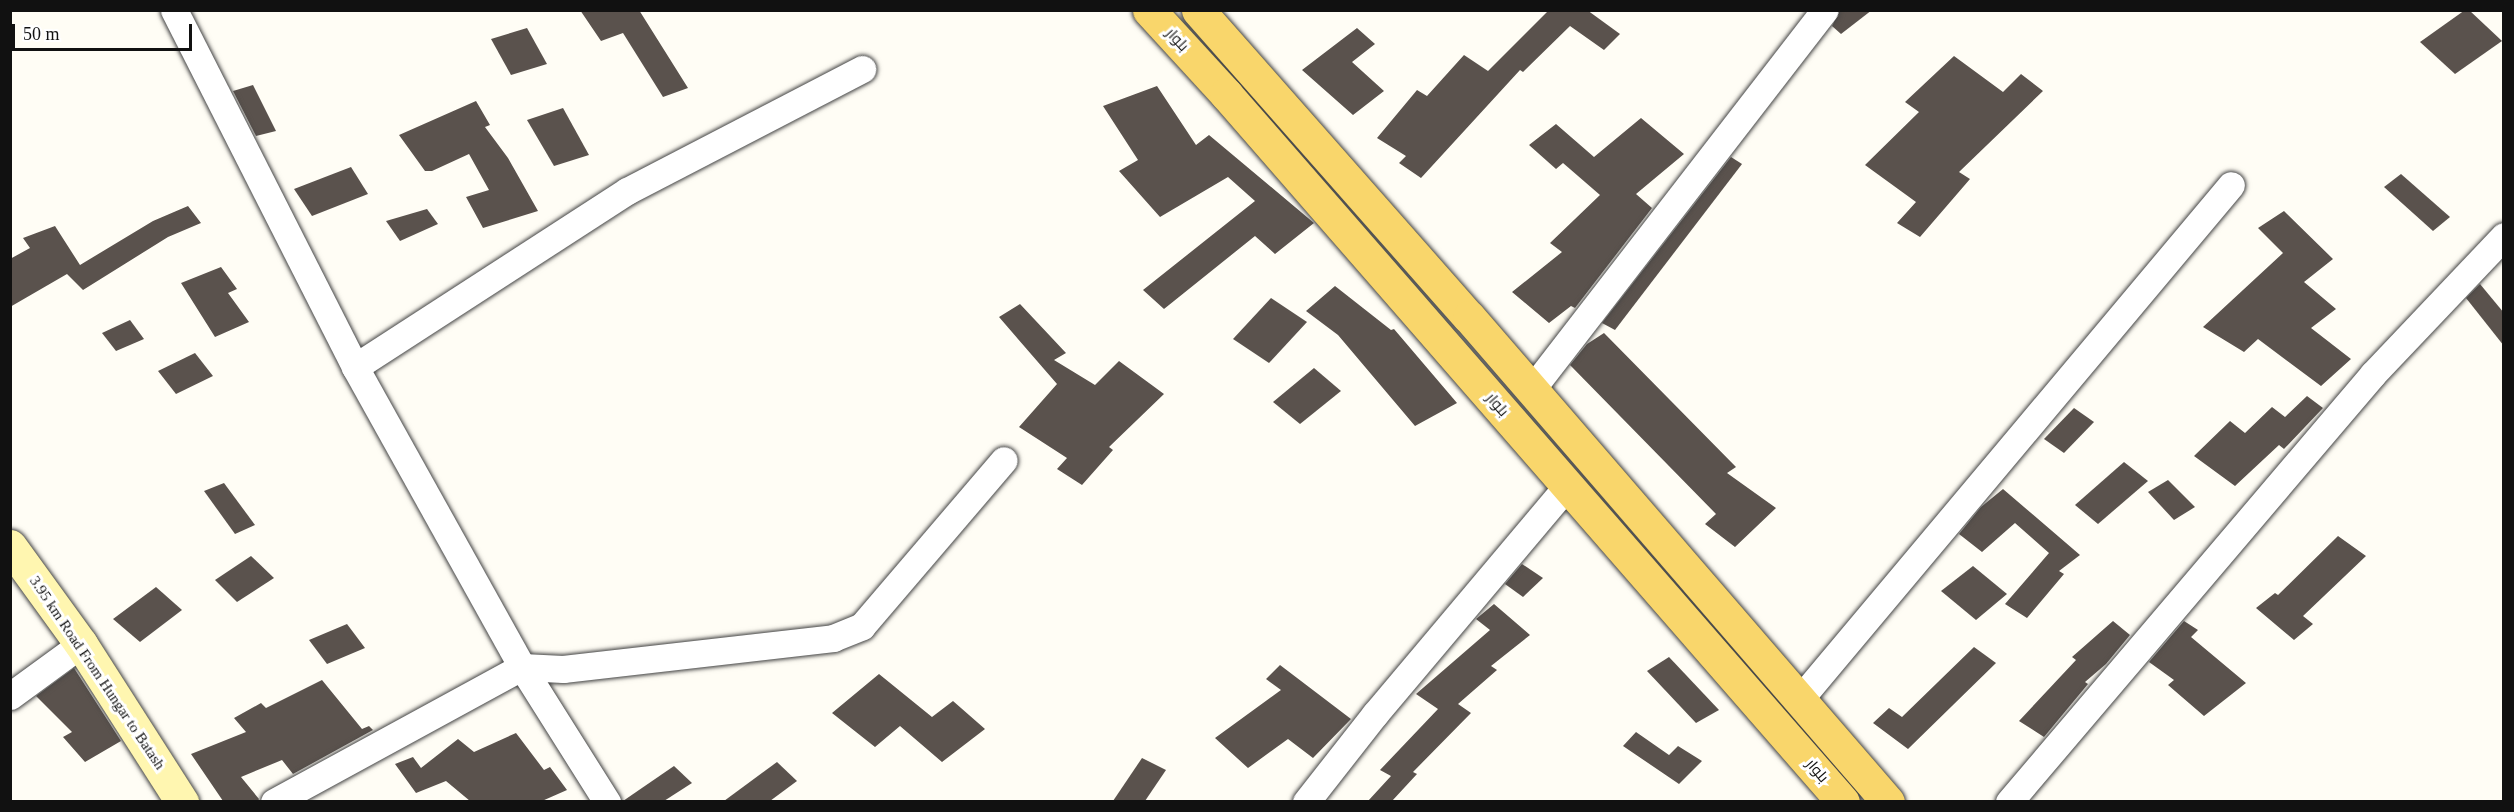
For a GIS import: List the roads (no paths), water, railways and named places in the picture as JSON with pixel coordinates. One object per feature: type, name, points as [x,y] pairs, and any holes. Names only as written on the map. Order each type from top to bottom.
[{"type":"main road","name":"بلوار","points":[[1149,10],[1226,94],[1843,801]]},
{"type":"main road","points":[[1198,10],[1888,801]]},
{"type":"street","points":[[174,10],[355,368],[522,667],[607,801]]},
{"type":"street","points":[[1531,390],[1825,10]]},
{"type":"street","points":[[355,368],[627,191],[862,69]]},
{"type":"street","points":[[1799,700],[2231,185]]},
{"type":"street","points":[[2008,801],[2373,374],[2504,236]]},
{"type":"street","points":[[274,801],[522,667],[563,669],[833,638],[862,626],[1004,460]]},
{"type":"street","points":[[1306,801],[1375,714],[1567,486]]},
{"type":"street","name":"3.95 km Road From Hungar to Batash","points":[[10,546],[81,644],[182,801]]},
{"type":"street","points":[[10,696],[81,644]]}]
